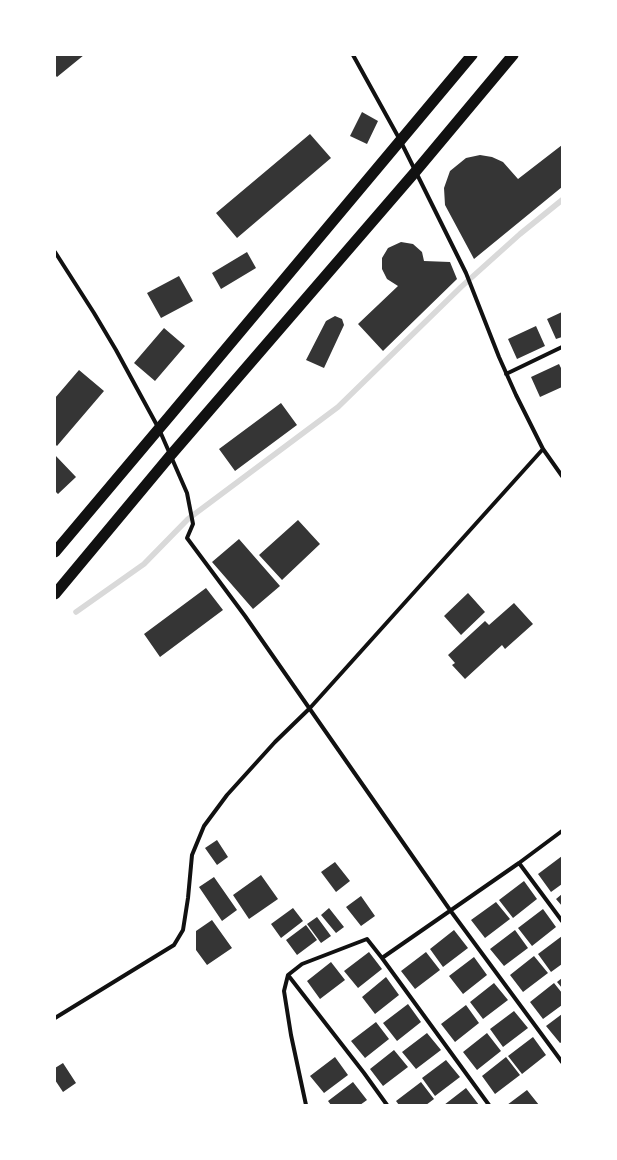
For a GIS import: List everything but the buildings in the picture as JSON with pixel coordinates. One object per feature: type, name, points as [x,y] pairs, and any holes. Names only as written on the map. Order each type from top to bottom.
[{"type":"highway","points":[[55,552],[472,55]]},
{"type":"highway","points":[[55,594],[170,456],[416,171],[513,55]]},
{"type":"street","points":[[353,55],[416,171],[466,272],[506,374],[544,450],[562,476]]},
{"type":"street","points":[[55,252],[94,312],[159,429],[187,493],[193,524],[187,538],[245,616],[450,910],[562,1062]]},
{"type":"street","points":[[506,374],[562,347]]},
{"type":"street","points":[[55,1018],[174,945],[183,930],[192,855],[204,826],[227,795],[275,742],[310,708],[544,450]]},
{"type":"street","points":[[382,958],[519,863],[562,830]]},
{"type":"street","points":[[519,863],[562,921]]},
{"type":"street","points":[[306,1105],[291,1035],[284,991],[288,975],[302,964],[367,940],[382,958],[488,1105]]},
{"type":"street","points":[[288,975],[387,1105]]},
{"type":"waterway","points":[[76,612],[144,564],[188,519],[338,407],[461,287],[520,234],[562,200]]}]
